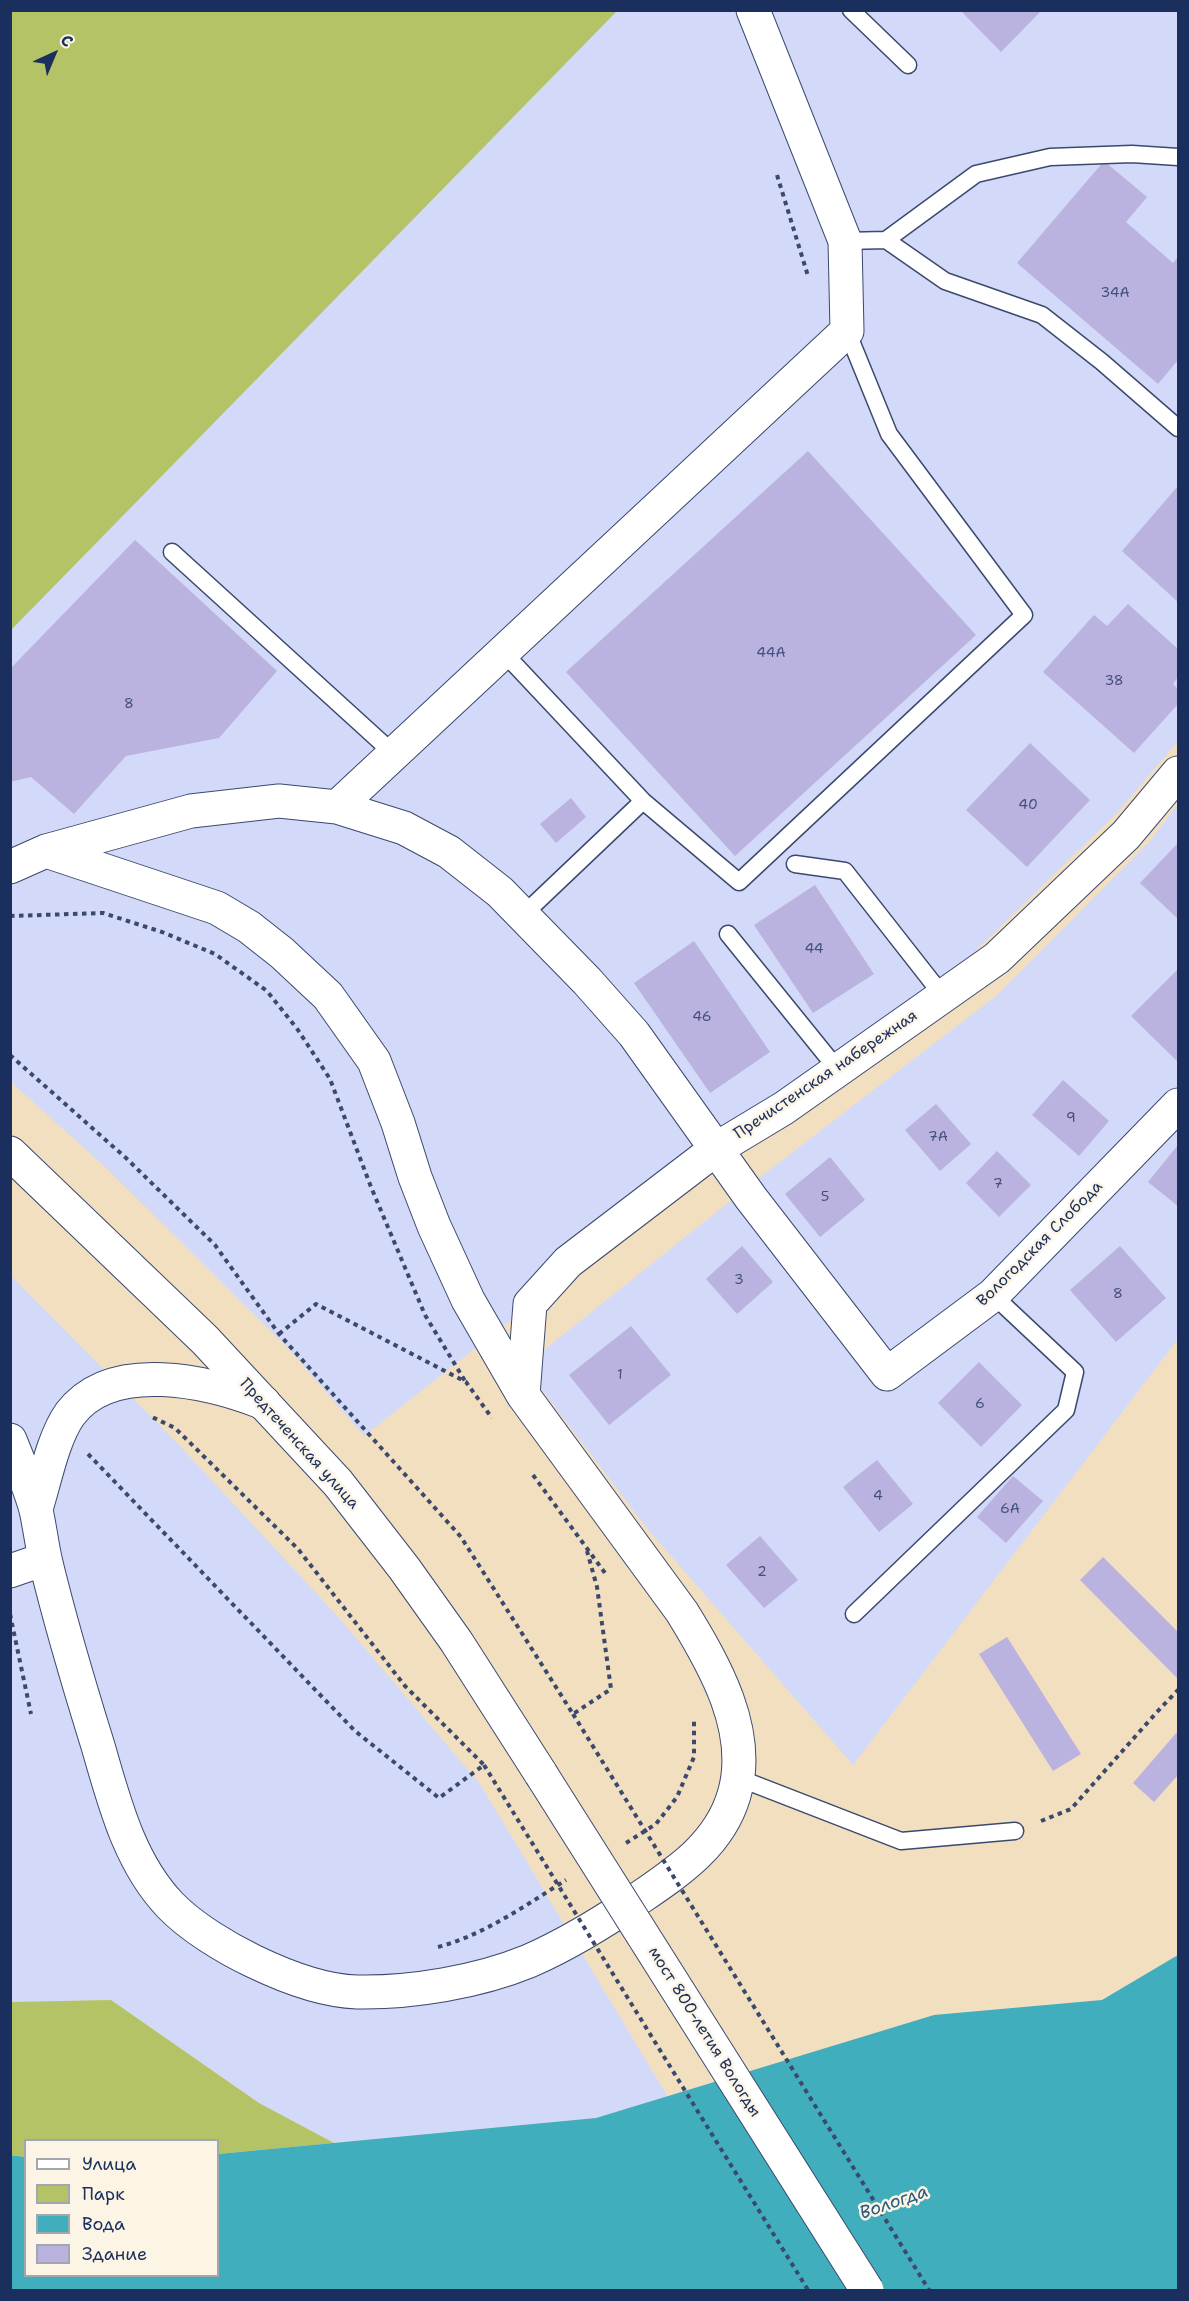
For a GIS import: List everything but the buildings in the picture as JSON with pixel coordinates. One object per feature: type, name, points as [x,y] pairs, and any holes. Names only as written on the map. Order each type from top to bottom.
[{"type":"street","points":[[337,807],[847,331],[845,241],[753,10]]},
{"type":"street","name":"Пречистенская набережная","points":[[523,1395],[530,1304],[568,1262],[716,1149],[784,1108],[997,958],[1126,835],[1179,773]]},
{"type":"street","points":[[10,867],[46,851],[191,811],[279,801],[337,807],[404,828],[449,852],[500,892],[524,915],[634,1034],[716,1149]]},
{"type":"street","points":[[10,1440],[36,1509],[45,1559],[75,1670],[112,1794],[132,1850],[170,1905],[201,1930],[235,1952],[266,1967],[326,1987],[355,1992],[413,1991],[492,1973],[528,1961],[612,1916],[696,1857],[720,1828],[735,1793],[738,1759],[737,1732],[728,1704],[704,1648],[682,1612],[523,1395],[468,1300],[434,1226],[374,1061],[328,996],[282,953],[249,927],[217,908],[46,851]]},
{"type":"street","name":"Вологодская Слобода","points":[[716,1149],[887,1374],[993,1295],[1179,1105]]},
{"type":"street","name":"Предтеченская улица","points":[[10,1153],[206,1340],[338,1483],[404,1568],[456,1641],[541,1774]]},
{"type":"street","points":[[36,1509],[62,1428],[71,1413],[95,1394],[128,1381],[181,1381],[238,1393],[264,1403]]},
{"type":"street","points":[[10,1571],[45,1559]]},
{"type":"street","name":"мост 800-летия Вологды","points":[[541,1774],[867,2290]]},
{"type":"lane","points":[[851,10],[908,65]]},
{"type":"lane","points":[[845,241],[886,240],[976,174],[1050,157],[1132,154],[1179,157]]},
{"type":"lane","points":[[886,240],[945,281],[1042,315],[1102,362],[1179,428]]},
{"type":"lane","points":[[503,652],[643,801],[739,882],[1024,615],[889,434],[847,331]]},
{"type":"lane","points":[[172,552],[394,754]]},
{"type":"lane","points":[[524,915],[643,801]]},
{"type":"lane","points":[[795,864],[845,871],[943,996]]},
{"type":"lane","points":[[728,934],[838,1070]]},
{"type":"lane","points":[[854,1614],[1066,1410],[1075,1372],[993,1295]]},
{"type":"lane","points":[[736,1777],[901,1841],[1015,1831]]},
{"type":"path","points":[[10,916],[103,913],[162,932],[214,954],[267,991],[298,1030],[330,1079],[371,1187],[425,1315],[466,1382],[492,1418]]},
{"type":"path","points":[[10,1055],[126,1158],[215,1245],[279,1334],[461,1537],[929,2290]]},
{"type":"path","points":[[279,1334],[316,1304],[466,1382]]},
{"type":"path","points":[[150,1416],[175,1428],[298,1548],[405,1686],[484,1766],[808,2290]]},
{"type":"path","points":[[62,1428],[355,1731],[439,1798],[484,1766]]},
{"type":"path","points":[[532,1473],[607,1575]]},
{"type":"path","points":[[573,1714],[610,1689],[597,1587]]},
{"type":"path","points":[[10,1614],[31,1714]]},
{"type":"path","points":[[1015,1831],[1071,1809],[1156,1712],[1179,1690]]},
{"type":"path","points":[[625,1843],[656,1824],[677,1797],[694,1757],[694,1718],[690,1707]]},
{"type":"path","points":[[429,1949],[461,1941],[574,1875]]},
{"type":"shaded area","points":[[11,11],[1178,11],[1178,741],[1117,813],[961,965],[364,1436],[289,1349],[104,1166],[11,1082]]},
{"type":"shaded area","points":[[1178,804],[1178,1339],[853,1765],[646,1527],[524,1366],[759,1178],[996,996],[1149,842]]},
{"type":"shaded area","points":[[10,1275],[181,1447],[340,1619],[480,1784],[668,2097],[596,2118],[334,2143],[259,2103],[111,2000],[11,2002]]},
{"type":"green space","points":[[10,11],[617,11],[11,630],[10,630]]},
{"type":"green space","points":[[111,2000],[259,2103],[334,2143],[219,2154],[219,2139],[24,2139],[24,2157],[11,2155],[10,2002]]},
{"type":"water","name":"Вологда","points":[[1178,1955],[1178,2290],[11,2290],[10,2155],[24,2157],[24,2277],[219,2277],[219,2154],[596,2118],[934,2015],[1102,2000]]}]
